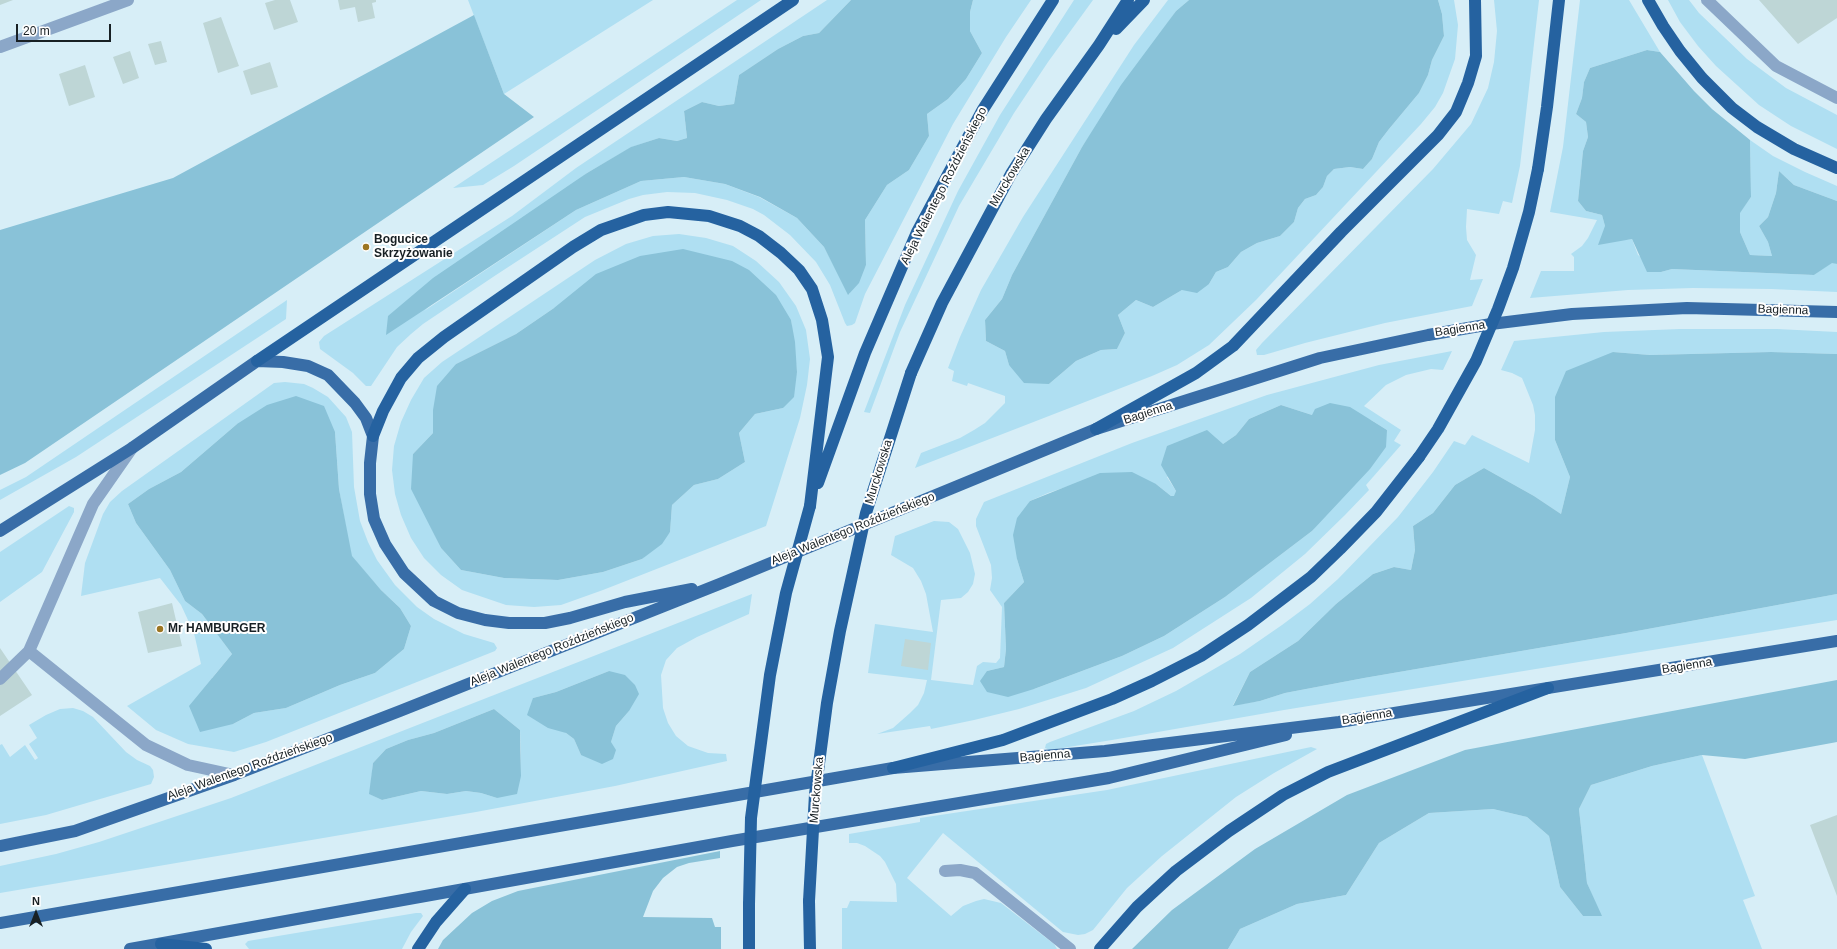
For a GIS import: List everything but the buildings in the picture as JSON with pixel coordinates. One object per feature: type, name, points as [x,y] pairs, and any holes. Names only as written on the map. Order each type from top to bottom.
[{"type":"highway","points":[[257,361],[793,0]]},
{"type":"highway","name":"Aleja Walentego Roździeńskiego","points":[[810,506],[865,353],[916,232],[982,111],[1053,0]]},
{"type":"highway","points":[[1099,45],[1128,0]]},
{"type":"highway","points":[[1099,45],[1144,0]]},
{"type":"highway","points":[[1096,429],[1196,373],[1233,346],[1341,232],[1438,135],[1456,112],[1468,83],[1476,56],[1475,0]]},
{"type":"highway","points":[[893,768],[1003,740],[1112,699],[1201,656],[1248,625],[1311,576],[1376,512],[1419,457],[1438,429],[1476,361],[1498,309],[1513,268],[1529,212],[1538,169],[1547,114],[1559,0]]},
{"type":"highway","points":[[1648,0],[1680,51],[1702,78],[1732,108],[1757,127],[1794,149],[1837,168]]},
{"type":"highway","name":"Murckowska","points":[[810,949],[809,900],[815,794],[827,704],[840,631],[866,513],[912,373],[942,302],[1011,174],[1046,119],[1099,45]]},
{"type":"highway","points":[[373,436],[383,410],[402,378],[418,358],[444,337],[573,247],[601,230],[644,214],[668,212],[709,216],[740,226],[760,236],[799,270],[812,289],[822,320],[828,357],[810,506],[786,593],[770,674],[751,818],[749,949]]},
{"type":"highway","points":[[1100,949],[1137,907],[1176,870],[1229,831],[1283,795],[1328,772],[1548,688]]},
{"type":"highway","points":[[418,949],[436,922],[465,890]]},
{"type":"highway","points":[[161,944],[206,949]]},
{"type":"main road","name":"Bagienna","points":[[1096,429],[1320,358],[1428,335],[1491,324],[1572,314],[1687,308],[1837,312]]},
{"type":"main road","points":[[0,531],[132,448],[257,361],[283,362],[308,366],[328,375],[355,403],[366,418],[373,436],[370,463],[370,494],[374,519],[385,544],[404,573],[434,601],[458,613],[485,620],[509,623],[545,623],[570,618],[625,602],[722,583]]},
{"type":"main road","name":"Aleja Walentego Roździeńskiego","points":[[0,846],[75,831],[234,775],[400,711],[722,583],[1096,429]]},
{"type":"main road","name":"Bagienna","points":[[893,768],[1105,751],[1339,722],[1837,641]]},
{"type":"main road","points":[[130,949],[732,841],[1109,778],[1339,722]]},
{"type":"main road","points":[[0,923],[893,768]]},
{"type":"street","points":[[0,47],[128,0]]},
{"type":"street","points":[[1707,0],[1776,66],[1837,98]]},
{"type":"street","points":[[0,679],[29,651],[93,504],[132,448]]},
{"type":"street","points":[[29,651],[146,745],[188,765],[234,775]]},
{"type":"street","points":[[945,871],[960,870],[975,873],[1070,949]]},
{"type":"shaded area","points":[[468,0],[653,0],[504,94]]},
{"type":"shaded area","points":[[737,0],[761,0],[514,166],[483,185],[453,188]]},
{"type":"shaded area","points":[[827,0],[851,0],[819,33],[803,36],[778,49],[739,75],[734,104],[719,106],[702,102],[684,111],[687,138],[677,141],[659,138],[632,147],[587,173],[424,311],[576,210],[641,181],[684,177],[725,184],[759,197],[797,218],[824,247],[849,294],[866,265],[865,220],[887,185],[909,170],[929,136],[927,114],[948,99],[966,79],[982,53],[970,31],[970,12],[973,0],[1031,0],[1006,37],[953,124],[865,294],[855,323],[847,326],[845,323],[830,285],[816,262],[790,235],[764,215],[753,209],[727,200],[695,193],[667,192],[643,195],[629,199],[585,217],[496,275],[423,324],[411,334],[397,347],[371,386],[366,386],[353,373],[320,349],[319,342],[324,336],[512,216],[576,168]]},
{"type":"shaded area","points":[[851,0],[973,0],[970,12],[970,31],[982,53],[966,79],[948,99],[927,114],[929,136],[909,170],[887,185],[865,220],[866,265],[859,283],[848,295],[824,247],[797,218],[760,197],[725,184],[684,177],[641,181],[576,210],[386,335],[388,316],[433,278],[587,173],[631,147],[659,138],[677,141],[687,138],[684,111],[702,102],[719,106],[734,104],[739,75],[778,49],[803,36],[819,33]]},
{"type":"shaded area","points":[[1074,0],[1093,0],[1048,62],[1014,113],[959,206],[900,332],[870,413],[864,412],[905,305],[958,191],[1000,115]]},
{"type":"shaded area","points":[[1168,0],[1189,0],[1176,11],[1082,147],[1012,275],[1002,299],[985,320],[986,341],[1005,351],[1009,365],[1049,384],[1076,361],[1101,350],[1117,349],[1125,333],[1118,315],[1136,300],[1153,307],[1182,290],[1209,284],[1216,272],[1228,267],[1241,252],[1257,243],[1280,236],[1294,222],[1298,208],[1305,199],[1316,195],[1323,187],[1327,176],[1334,169],[1350,167],[1363,169],[1372,159],[1379,142],[1419,93],[1428,75],[1432,60],[1444,36],[1442,14],[1438,0],[1454,0],[1458,25],[1455,59],[1443,93],[1435,107],[1421,124],[1256,300],[1209,345],[1177,365],[1152,376],[915,468],[921,453],[960,438],[974,430],[985,423],[1005,403],[1005,396],[968,383],[967,386],[952,381],[954,371],[948,368],[960,337],[981,290],[1023,217],[1134,45]]},
{"type":"shaded area","points":[[1189,0],[1438,0],[1442,14],[1444,36],[1432,60],[1428,75],[1419,93],[1379,142],[1372,159],[1363,169],[1350,167],[1334,169],[1327,176],[1323,187],[1316,195],[1305,199],[1298,208],[1294,222],[1280,236],[1257,243],[1241,252],[1228,267],[1216,272],[1209,284],[1197,293],[1182,290],[1153,307],[1136,300],[1118,315],[1125,333],[1117,349],[1101,350],[1076,361],[1049,384],[1024,383],[1009,365],[1005,351],[986,341],[985,320],[1002,299],[1012,275],[1082,147],[1121,85],[1176,11]]},
{"type":"shaded area","points":[[1494,0],[1539,0],[1520,166],[1512,203],[1503,201],[1499,214],[1467,209],[1467,240],[1476,255],[1470,280],[1483,279],[1472,306],[1385,323],[1264,355],[1257,355],[1256,350],[1262,343],[1433,169],[1471,124],[1488,88],[1494,62],[1497,31]]},
{"type":"shaded area","points":[[1580,0],[1629,0],[1660,52],[1647,50],[1590,68],[1584,82],[1582,98],[1576,114],[1586,122],[1588,137],[1583,151],[1578,201],[1586,211],[1602,215],[1605,226],[1619,240],[1632,239],[1638,255],[1661,272],[1672,269],[1814,275],[1832,262],[1837,264],[1837,292],[1693,288],[1628,290],[1530,298],[1541,271],[1574,271],[1574,257],[1571,254],[1582,246],[1597,220],[1550,212],[1563,147]]},
{"type":"shaded area","points":[[1668,0],[1689,0],[1699,13],[1747,59],[1786,88],[1837,115],[1837,149],[1791,126],[1759,105],[1716,66],[1698,46],[1680,22]]},
{"type":"shaded area","points":[[474,15],[504,94],[534,117],[25,463],[0,475],[0,230],[173,178]]},
{"type":"shaded area","points":[[1647,50],[1660,52],[1712,109],[1750,140],[1751,197],[1740,213],[1740,232],[1750,255],[1772,256],[1768,242],[1759,226],[1768,217],[1776,193],[1779,171],[1794,185],[1837,201],[1837,264],[1832,263],[1814,275],[1672,269],[1661,272],[1647,272],[1632,239],[1598,245],[1605,226],[1602,215],[1586,211],[1578,201],[1583,151],[1588,137],[1586,122],[1576,114],[1582,98],[1584,82],[1590,68]]},
{"type":"shaded area","points":[[1750,140],[1773,156],[1837,186],[1837,201],[1794,185],[1779,171],[1776,193],[1768,217],[1759,226],[1768,242],[1772,256],[1750,255],[1740,232],[1740,212],[1751,197]]},
{"type":"shaded area","points":[[679,234],[706,238],[733,246],[756,261],[779,282],[796,306],[806,330],[810,359],[807,385],[800,418],[766,526],[561,605],[534,607],[506,605],[462,590],[441,575],[424,558],[411,538],[401,515],[395,494],[392,470],[394,446],[401,422],[411,400],[424,378],[442,362],[595,260],[626,244],[653,236]],"holes":[[[554,308],[791,320],[797,372],[783,408],[755,414],[739,433],[745,462],[718,479],[694,485],[672,505],[670,532],[642,559],[603,572],[558,580],[504,578],[461,570],[441,548],[428,521],[413,454],[433,433],[456,364],[516,334]]]},
{"type":"shaded area","points":[[683,249],[732,261],[749,270],[776,295],[791,320],[795,342],[797,372],[794,397],[783,408],[755,414],[739,433],[745,462],[718,479],[694,485],[672,505],[670,532],[662,544],[642,559],[603,572],[558,580],[504,578],[461,570],[441,548],[411,489],[413,454],[433,433],[433,410],[437,386],[456,364],[516,334],[554,308],[596,274],[640,256]]},
{"type":"shaded area","points":[[287,300],[286,319],[76,457],[0,500],[0,490],[26,477]]},
{"type":"shaded area","points":[[1680,329],[1777,329],[1837,332],[1837,354],[1771,352],[1650,355],[1613,352],[1555,440],[1570,477],[1561,514],[1534,496],[1484,468],[1455,485],[1433,513],[1413,526],[1415,550],[1411,570],[1394,567],[1373,574],[1336,604],[1298,641],[1250,672],[1233,705],[1260,701],[1285,693],[1364,678],[1626,633],[1837,594],[1837,620],[1284,710],[1112,740],[1050,750],[1045,748],[1046,744],[1050,742],[1134,711],[1176,691],[1240,654],[1310,604],[1338,579],[1398,517],[1433,472],[1454,441],[1465,445],[1472,435],[1529,463],[1535,430],[1533,405],[1522,378],[1501,370],[1514,341],[1604,332]]},
{"type":"shaded area","points":[[1452,351],[1443,370],[1431,369],[1406,375],[1386,385],[1364,406],[1401,430],[1394,441],[1401,445],[1366,485],[1369,490],[1345,515],[1305,554],[1251,598],[1173,648],[1086,688],[1019,709],[974,720],[931,729],[930,726],[877,734],[893,728],[918,705],[924,693],[927,680],[868,673],[875,624],[933,632],[926,594],[921,581],[913,568],[891,555],[895,536],[934,521],[949,522],[958,529],[970,553],[975,574],[973,584],[968,592],[961,598],[941,600],[931,680],[973,685],[977,666],[983,662],[996,663],[1000,658],[1002,607],[990,590],[992,578],[991,565],[976,526],[976,519],[984,502],[1132,443],[1267,395],[1379,365]],"holes":[[[1281,405],[1312,415],[1371,420],[1387,430],[1312,531],[1225,597],[1164,636],[1122,656],[1034,689],[987,671],[1004,667],[1006,649],[1004,603],[1024,582],[1017,559],[1030,501],[1072,485],[1156,484],[1171,496],[1175,496],[1176,491],[1167,477],[1236,435],[1249,419]]]},
{"type":"shaded area","points":[[1613,352],[1650,355],[1771,352],[1837,354],[1837,594],[1626,633],[1364,678],[1285,693],[1260,701],[1233,706],[1250,672],[1298,641],[1336,604],[1373,574],[1394,567],[1411,570],[1415,550],[1413,526],[1433,513],[1455,485],[1484,468],[1534,496],[1561,514],[1570,477],[1555,440],[1555,397],[1566,371]]},
{"type":"shaded area","points":[[285,382],[304,384],[313,388],[328,397],[346,417],[352,432],[354,487],[360,521],[377,560],[395,585],[417,607],[434,619],[464,634],[494,643],[497,648],[495,651],[266,742],[234,752],[188,744],[156,730],[127,706],[201,664],[194,633],[181,605],[160,578],[81,596],[85,563],[103,514],[110,502],[122,491],[274,383]],"holes":[[[237,424],[335,432],[339,489],[351,556],[381,590],[400,608],[411,626],[404,649],[375,673],[340,685],[286,708],[254,713],[233,724],[212,678],[232,654],[202,614],[185,601],[170,570],[136,523],[128,504],[149,489],[181,472]]]},
{"type":"shaded area","points":[[296,396],[324,406],[335,432],[339,489],[352,556],[381,590],[400,608],[411,626],[404,649],[375,673],[340,685],[286,708],[254,713],[233,724],[200,732],[189,706],[232,654],[202,614],[185,601],[170,570],[136,523],[128,504],[149,489],[181,472],[237,424],[267,405]]},
{"type":"shaded area","points":[[1330,403],[1350,407],[1387,430],[1386,447],[1370,469],[1312,531],[1225,597],[1164,636],[1122,656],[1034,689],[1008,697],[987,692],[980,681],[987,671],[1004,667],[1006,649],[1004,603],[1024,582],[1017,559],[1013,535],[1017,518],[1030,501],[1100,473],[1132,472],[1156,484],[1171,496],[1174,496],[1176,491],[1161,465],[1167,446],[1207,430],[1223,444],[1236,435],[1249,419],[1281,405],[1312,415],[1315,409]]},
{"type":"shaded area","points":[[69,506],[74,508],[74,512],[42,572],[0,602],[0,552]]},
{"type":"shaded area","points":[[752,594],[749,614],[697,637],[677,648],[666,660],[661,675],[663,708],[668,723],[676,736],[688,746],[708,753],[726,754],[727,761],[615,786],[476,812],[0,893],[0,866],[56,854],[99,842],[231,798]],"holes":[[[609,671],[629,711],[616,726],[611,742],[581,755],[574,739],[566,733],[533,698],[556,692]],[[494,709],[520,730],[521,751],[521,776],[497,798],[481,793],[466,791],[447,794],[421,791],[382,800],[370,794],[373,763],[386,749],[408,740],[434,733]]]},
{"type":"shaded area","points":[[609,671],[625,675],[635,685],[639,694],[629,711],[616,726],[611,742],[616,750],[613,759],[602,764],[581,755],[574,739],[566,733],[548,728],[527,715],[533,698],[556,692]]},
{"type":"shaded area","points":[[1837,680],[1837,742],[1745,759],[1702,755],[1652,766],[1591,785],[1579,809],[1587,883],[1602,916],[1583,916],[1560,887],[1549,836],[1527,817],[1493,809],[1429,813],[1379,843],[1346,895],[1297,904],[1240,929],[1228,949],[1132,949],[1172,910],[1255,849],[1347,795],[1465,750]]},
{"type":"shaded area","points":[[73,708],[83,711],[93,717],[126,752],[137,760],[150,766],[153,770],[154,777],[151,784],[46,815],[0,824],[0,745],[2,744],[10,757],[25,745],[35,760],[38,758],[29,744],[37,738],[29,725],[60,709]]},
{"type":"shaded area","points":[[494,709],[520,730],[521,776],[517,794],[497,798],[481,793],[466,791],[447,794],[421,791],[382,800],[369,794],[373,763],[386,749],[408,740],[434,733]]},
{"type":"shaded area","points":[[1311,747],[1317,749],[1274,773],[1236,797],[1162,856],[1127,888],[1093,930],[1085,934],[1078,935],[1063,932],[943,833],[907,878],[951,916],[963,906],[976,901],[984,899],[1001,903],[1054,944],[1057,949],[842,949],[842,908],[847,908],[850,901],[897,902],[896,884],[885,862],[880,856],[865,846],[857,843],[849,843],[849,834],[920,822],[920,818],[1107,790]]},
{"type":"shaded area","points":[[1702,755],[1755,896],[1743,900],[1762,949],[1228,949],[1240,929],[1297,904],[1346,895],[1379,843],[1429,813],[1493,809],[1527,817],[1549,836],[1560,887],[1583,916],[1601,916],[1587,883],[1579,809],[1591,785],[1652,766]]},
{"type":"shaded area","points":[[720,851],[720,858],[689,863],[677,867],[663,878],[653,891],[643,917],[712,918],[715,927],[721,927],[721,949],[438,949],[443,940],[472,913],[492,901],[518,891]]},
{"type":"shaded area","points":[[421,913],[423,916],[411,932],[402,949],[249,949],[245,944],[248,941]]},
{"type":"place","name":"Bogucice Skrzyżowanie","points":[[366,247]]},
{"type":"place","name":"Mr HAMBURGER","points":[[160,629]]}]
